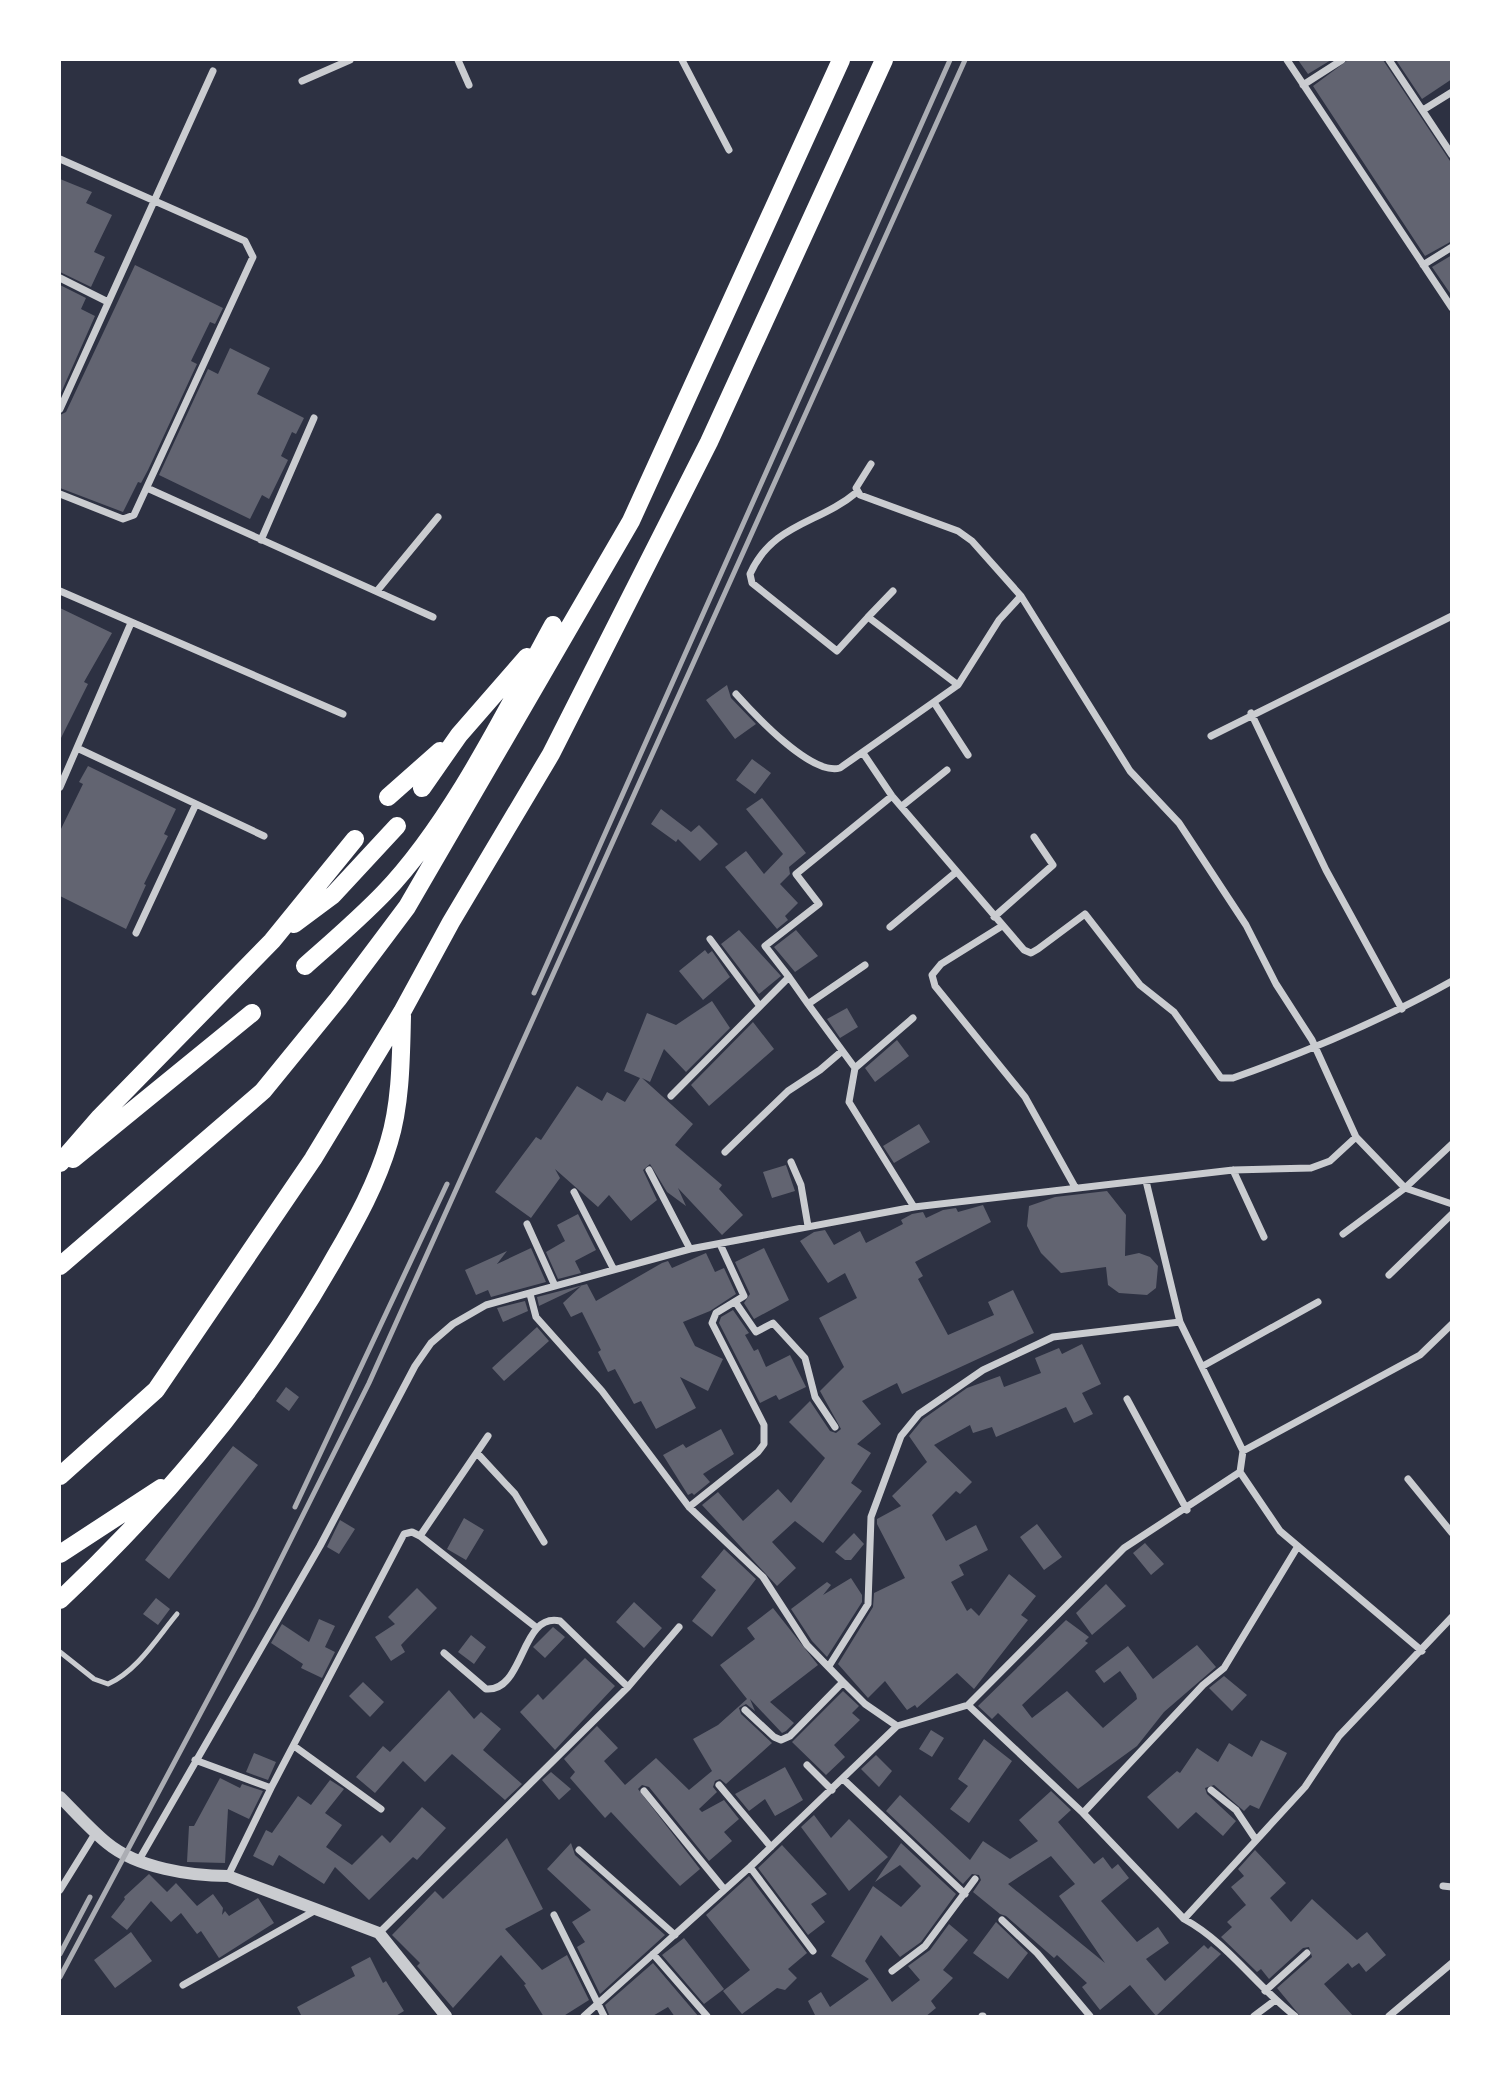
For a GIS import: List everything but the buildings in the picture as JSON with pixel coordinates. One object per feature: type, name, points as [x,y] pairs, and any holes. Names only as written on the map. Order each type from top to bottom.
[{"type":"highway","points":[[60,1266],[263,1091],[338,999],[407,907],[631,520],[841,60]]},
{"type":"highway","points":[[60,1476],[156,1390],[313,1159],[402,1012],[551,754],[709,442],[884,60]]},
{"type":"highway","points":[[422,788],[459,735],[553,625],[631,520]]},
{"type":"highway","points":[[305,966],[385,892],[425,842],[488,743],[553,625]]},
{"type":"highway","points":[[388,797],[459,735]]},
{"type":"highway","points":[[272,941],[333,895],[397,826]]},
{"type":"highway","points":[[60,1163],[100,1117],[272,941],[355,839]]},
{"type":"highway","points":[[60,1600],[107,1556],[176,1479],[277,1353],[360,1213],[390,1141],[401,1065],[402,1012]]},
{"type":"highway","points":[[60,1170],[143,1105],[252,1013]]},
{"type":"highway","points":[[60,1554],[176,1479]]},
{"type":"street","points":[[302,81],[350,60]]},
{"type":"street","points":[[458,60],[469,85]]},
{"type":"street","points":[[682,60],[729,150]]},
{"type":"street","points":[[1287,60],[1451,308]]},
{"type":"street","points":[[1303,85],[1342,60]]},
{"type":"street","points":[[1389,60],[1451,155]]},
{"type":"street","points":[[60,409],[213,71]]},
{"type":"street","points":[[1423,110],[1451,92]]},
{"type":"street","points":[[60,159],[246,241],[253,257],[134,515],[127,519],[60,494]]},
{"type":"street","points":[[1423,265],[1451,247]]},
{"type":"street","points":[[60,278],[108,302]]},
{"type":"street","points":[[261,540],[314,418]]},
{"type":"street","points":[[857,492],[856,488],[871,464]]},
{"type":"street","points":[[147,488],[433,617]]},
{"type":"street","points":[[857,492],[958,531],[972,541],[1021,596],[1130,771],[1179,823],[1247,925],[1276,984],[1316,1048],[1356,1137],[1405,1188],[1451,1204]]},
{"type":"street","points":[[857,492],[845,502],[776,538],[766,546],[750,574],[752,583],[837,651],[892,591]]},
{"type":"street","points":[[377,591],[438,517]]},
{"type":"street","points":[[60,591],[343,714]]},
{"type":"street","points":[[736,694],[767,729],[795,751],[829,768],[840,768],[935,704],[958,685],[999,620],[1021,596]]},
{"type":"street","points":[[1210,736],[1251,713],[1451,616]]},
{"type":"street","points":[[868,617],[958,685]]},
{"type":"street","points":[[60,787],[131,623]]},
{"type":"street","points":[[935,704],[968,755]]},
{"type":"street","points":[[1251,713],[1326,870],[1402,1009]]},
{"type":"street","points":[[77,748],[264,836]]},
{"type":"street","points":[[863,753],[892,796],[955,873],[1024,950],[1031,953],[1085,914],[1140,985],[1174,1012],[1220,1078],[1233,1078],[1316,1048],[1402,1009],[1451,981]]},
{"type":"street","points":[[902,806],[947,770]]},
{"type":"street","points":[[855,1068],[765,946],[819,904],[796,874],[892,796]]},
{"type":"street","points":[[136,933],[196,804]]},
{"type":"street","points":[[994,917],[1054,864],[1034,837]]},
{"type":"street","points":[[890,927],[955,873]]},
{"type":"street","points":[[1002,926],[941,964],[932,975],[935,986],[1034,1109],[1075,1187]]},
{"type":"street","points":[[710,939],[759,1005]]},
{"type":"street","points":[[810,1007],[865,965]]},
{"type":"street","points":[[671,1096],[789,977]]},
{"type":"street","points":[[913,1018],[855,1068],[849,1102],[914,1207]]},
{"type":"street","points":[[725,1152],[788,1091],[841,1052]]},
{"type":"street","points":[[139,1860],[320,1546],[415,1366],[431,1343],[453,1324],[486,1305],[690,1249],[914,1207],[1233,1170],[1311,1168],[1330,1160],[1356,1137]]},
{"type":"street","points":[[1343,1234],[1405,1188],[1451,1144]]},
{"type":"street","points":[[791,1162],[801,1185],[808,1226]]},
{"type":"street","points":[[649,1170],[690,1249]]},
{"type":"street","points":[[1233,1170],[1264,1237]]},
{"type":"street","points":[[1146,1181],[1180,1322],[1243,1451],[1240,1472],[1280,1531],[1422,1651]]},
{"type":"street","points":[[574,1192],[614,1268]]},
{"type":"street","points":[[1389,1275],[1451,1214]]},
{"type":"street","points":[[527,1224],[555,1286]]},
{"type":"street","points":[[689,1507],[758,1452],[764,1444],[764,1424],[712,1324],[713,1316],[743,1299],[743,1292],[720,1244]]},
{"type":"street","points":[[530,1294],[537,1317],[602,1391],[689,1507],[763,1577],[807,1644],[843,1682],[865,1704],[897,1726]]},
{"type":"street","points":[[1203,1367],[1318,1302]]},
{"type":"street","points":[[736,1303],[756,1332],[773,1323],[805,1358],[815,1397],[835,1427]]},
{"type":"street","points":[[830,1666],[868,1604],[871,1517],[901,1436],[919,1414],[983,1370],[1054,1337],[1180,1322]]},
{"type":"street","points":[[1243,1451],[1420,1355],[1451,1324]]},
{"type":"street","points":[[1127,1399],[1187,1510]]},
{"type":"street","points":[[419,1536],[488,1436]]},
{"type":"street","points":[[477,1453],[515,1493],[544,1542]]},
{"type":"street","points":[[584,2017],[750,1867],[897,1726],[968,1705],[1124,1548],[1187,1510],[1240,1472]]},
{"type":"street","points":[[1408,1479],[1451,1533]]},
{"type":"street","points":[[228,1876],[404,1534],[412,1532],[419,1536],[537,1628]]},
{"type":"street","points":[[1083,1813],[1203,1685],[1224,1668],[1298,1546]]},
{"type":"street","points":[[1184,1919],[1305,1787],[1339,1736],[1422,1651],[1451,1617]]},
{"type":"street","points":[[444,1653],[486,1689],[492,1689],[506,1680],[537,1628],[546,1620],[560,1620],[628,1687]]},
{"type":"street","points":[[379,1933],[628,1687],[679,1627]]},
{"type":"street","points":[[745,1710],[774,1737],[781,1740],[790,1736],[843,1682]]},
{"type":"street","points":[[968,1705],[1083,1813],[1184,1919],[1202,1929],[1265,1992],[1295,2017]]},
{"type":"street","points":[[294,1746],[381,1809]]},
{"type":"street","points":[[195,1760],[271,1788]]},
{"type":"street","points":[[807,1765],[832,1790]]},
{"type":"street","points":[[843,1779],[965,1894]]},
{"type":"street","points":[[719,1785],[771,1847]]},
{"type":"street","points":[[1211,1790],[1236,1810],[1256,1840]]},
{"type":"street","points":[[644,1791],[724,1889]]},
{"type":"street","points":[[60,1797],[107,1843],[139,1860],[208,1876],[228,1876],[379,1933],[446,2017]]},
{"type":"street","points":[[60,1890],[96,1832]]},
{"type":"street","points":[[579,1850],[675,1935]]},
{"type":"street","points":[[750,1867],[813,1951]]},
{"type":"street","points":[[892,1971],[925,1946],[940,1922],[975,1879]]},
{"type":"street","points":[[183,1985],[317,1909]]},
{"type":"street","points":[[554,1915],[604,2017]]},
{"type":"street","points":[[1002,1920],[1031,1947],[1090,2017]]},
{"type":"street","points":[[1265,1992],[1307,1953]]},
{"type":"street","points":[[653,1954],[707,2017]]},
{"type":"street","points":[[1388,2017],[1451,1963]]},
{"type":"street","points":[[1254,2017],[1275,2001]]},
{"type":"lane","points":[[60,1652],[94,1679],[108,1684],[121,1678],[133,1667],[177,1614]]},
{"type":"railway","points":[[534,993],[950,60]]},
{"type":"railway","points":[[60,1977],[256,1609],[369,1383],[965,60]]},
{"type":"railway","points":[[295,1507],[447,1184]]},
{"type":"railway","points":[[60,1954],[90,1897]]}]
